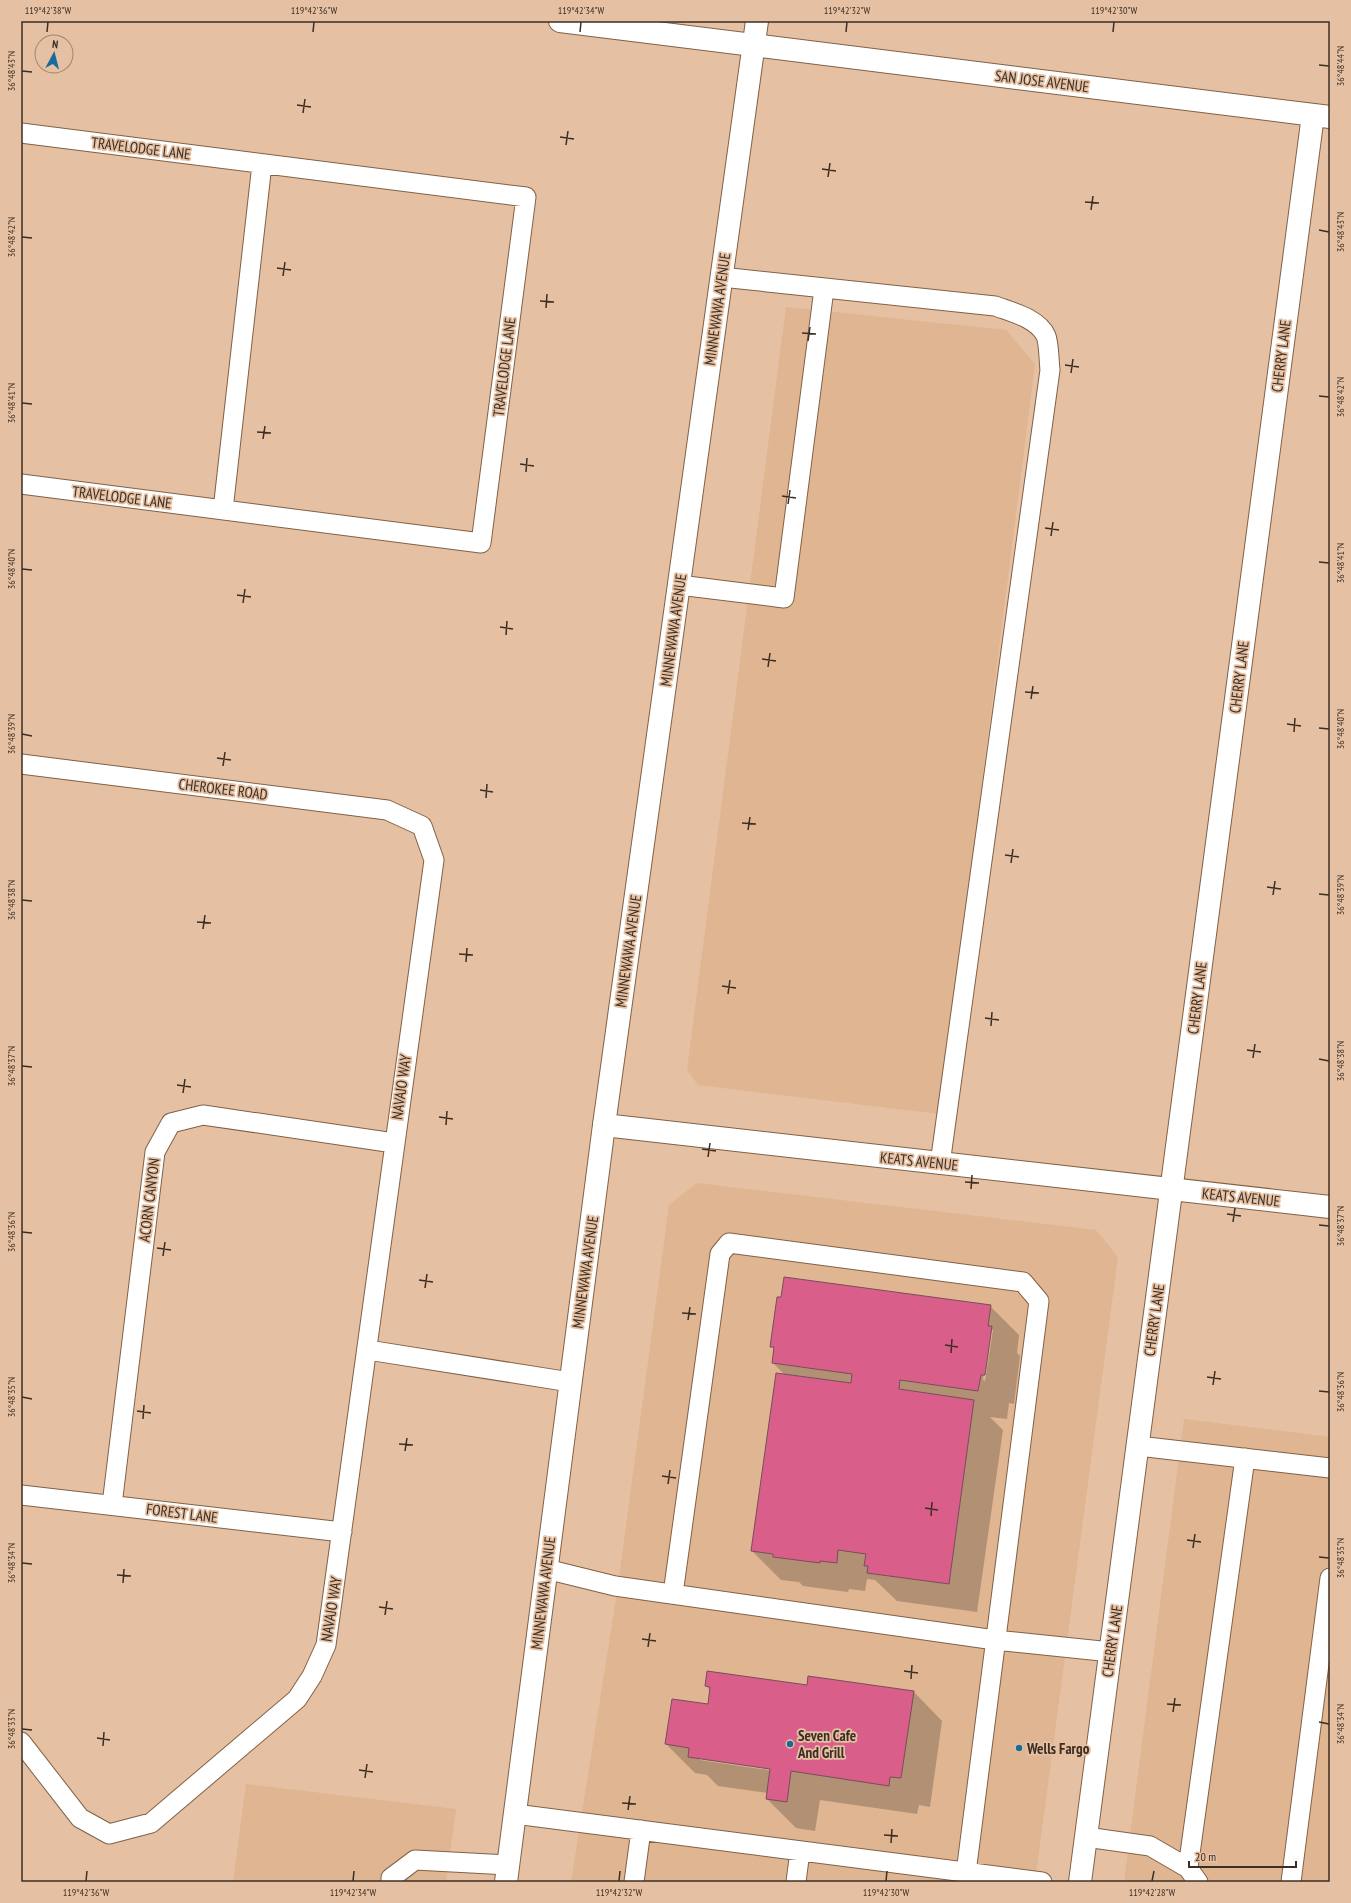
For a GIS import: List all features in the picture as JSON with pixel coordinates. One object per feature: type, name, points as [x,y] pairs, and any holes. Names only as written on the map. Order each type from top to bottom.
[{"type":"street","name":"SAN JOSE AVENUE","points":[[560,21],[1322,116]]},
{"type":"street","name":"MINNEWAWA AVENUE","points":[[507,1874],[604,1125],[757,21]]},
{"type":"street","name":"CHERRY LANE","points":[[1080,1882],[1172,1190],[1322,116]]},
{"type":"street","name":"KEATS AVENUE","points":[[604,1125],[1330,1207]]},
{"type":"lane","name":"TRAVELODGE LANE","points":[[21,133],[526,197],[481,543],[21,484]]},
{"type":"lane","points":[[223,510],[262,164]]},
{"type":"lane","points":[[721,277],[995,306],[1023,316],[1034,323],[1046,336],[1050,370],[940,1164]]},
{"type":"lane","points":[[679,585],[784,598],[824,289]]},
{"type":"lane","name":"CHEROKEE ROAD","points":[[21,764],[388,810],[422,826]]},
{"type":"lane","name":"NAVAJO WAY","points":[[21,1742],[80,1818],[109,1834],[151,1823],[297,1699],[312,1676],[326,1646],[368,1350],[394,1143],[434,860],[422,826]]},
{"type":"lane","name":"ACORN CANYON","points":[[112,1505],[154,1152],[170,1123],[203,1115],[394,1143]]},
{"type":"lane","points":[[673,1594],[720,1254],[729,1243],[1023,1282],[1039,1301],[966,1873]]},
{"type":"lane","points":[[368,1350],[570,1382]]},
{"type":"lane","points":[[1138,1446],[1330,1468]]},
{"type":"lane","points":[[1086,1837],[1150,1846],[1193,1875],[1244,1458]]},
{"type":"lane","name":"FOREST LANE","points":[[21,1495],[342,1532]]},
{"type":"lane","points":[[546,1569],[615,1586],[995,1640],[1111,1652]]},
{"type":"lane","points":[[1291,1882],[1330,1578]]},
{"type":"lane","points":[[515,1814],[966,1873],[1000,1879],[1042,1882]]},
{"type":"lane","points":[[634,1882],[641,1830]]},
{"type":"lane","points":[[796,1882],[800,1851]]},
{"type":"lane","points":[[391,1882],[391,1878],[415,1860],[507,1874]]},
{"type":"shaded area","points":[[786,307],[1006,330],[1035,364],[940,1114],[698,1085],[687,1070]]},
{"type":"shaded area","points":[[697,1183],[1096,1230],[1118,1257],[1035,1882],[571,1882],[617,1593],[669,1205]]},
{"type":"shaded area","points":[[1184,1419],[1330,1437],[1330,1882],[1124,1882]]},
{"type":"shaded area","points":[[246,1784],[456,1809],[446,1882],[233,1882]]},
{"type":"building","points":[[784,1277],[991,1305],[988,1326],[992,1326],[985,1375],[981,1375],[978,1391],[900,1380],[899,1389],[974,1400],[949,1584],[867,1573],[868,1566],[864,1566],[866,1554],[838,1550],[837,1563],[820,1561],[820,1563],[773,1557],[773,1554],[751,1551],[776,1373],[851,1383],[852,1374],[772,1363],[774,1347],[770,1347],[777,1297],[781,1297]]},
{"type":"building","points":[[707,1671],[807,1685],[808,1676],[914,1691],[901,1778],[890,1777],[889,1786],[791,1771],[787,1802],[766,1799],[770,1769],[688,1757],[689,1748],[665,1744],[672,1699],[708,1704],[710,1687],[705,1686]]},
{"type":"place","name":"Seven Cafe And Grill","points":[[790,1744]]},
{"type":"place","name":"Wells Fargo","points":[[1019,1748]]}]
